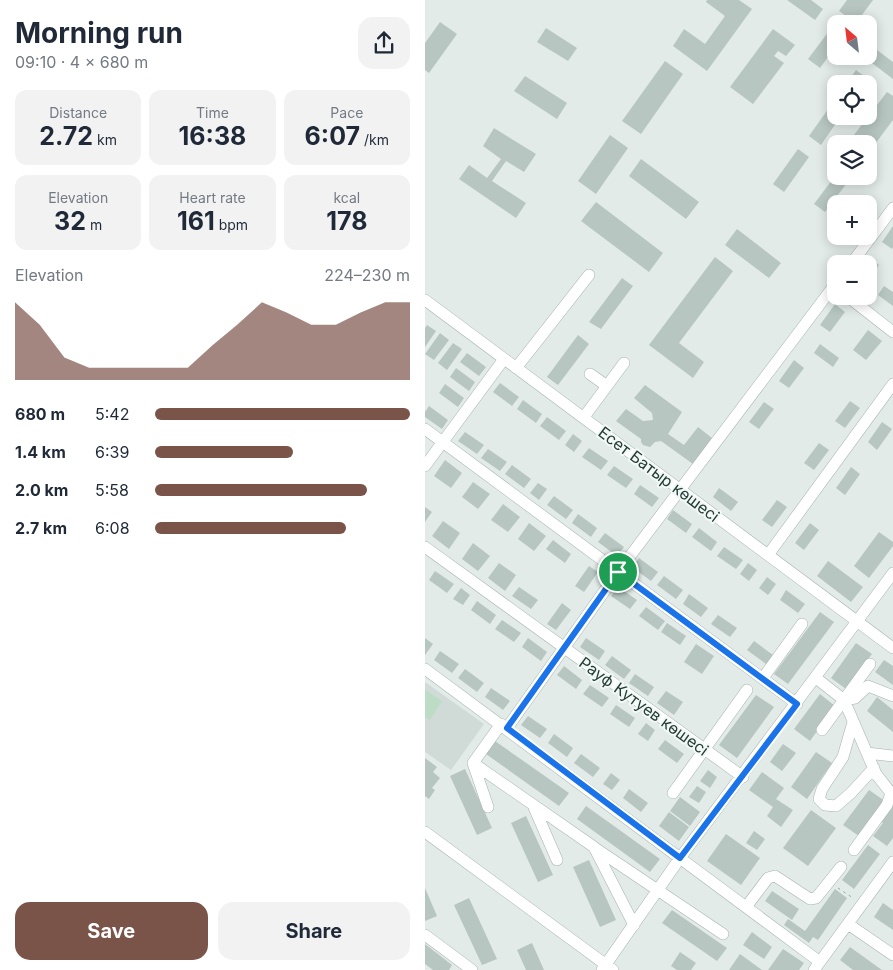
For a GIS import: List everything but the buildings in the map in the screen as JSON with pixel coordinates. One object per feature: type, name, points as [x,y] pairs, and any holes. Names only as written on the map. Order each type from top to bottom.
[{"type":"street","points":[[858,255],[893,208]]},
{"type":"street","points":[[516,368],[589,275]]},
{"type":"street","points":[[473,763],[504,726],[679,489],[827,298]]},
{"type":"street","name":"Есет Батыр көшесі","points":[[425,300],[893,648]]},
{"type":"street","points":[[858,305],[893,332]]},
{"type":"street","points":[[425,466],[504,359]]},
{"type":"street","points":[[584,417],[624,363]]},
{"type":"street","points":[[591,374],[607,386]]},
{"type":"street","points":[[767,555],[893,384]]},
{"type":"street","points":[[425,429],[797,704]]},
{"type":"street","name":"Рауф Кутуев көшесі","points":[[425,547],[743,777]]},
{"type":"street","points":[[425,832],[607,968],[680,858],[743,777],[893,573]]},
{"type":"street","points":[[763,678],[802,624]]},
{"type":"street","points":[[822,730],[870,664]]},
{"type":"street","points":[[425,669],[746,907],[817,966],[893,862]]},
{"type":"street","points":[[815,678],[844,700],[874,768],[892,791],[887,805],[854,850]]},
{"type":"street","points":[[844,700],[855,698],[868,686],[893,696]]},
{"type":"street","points":[[673,793],[703,748],[747,690]]},
{"type":"street","points":[[853,722],[843,757],[822,789],[819,799],[825,805],[836,806],[874,768]]},
{"type":"street","points":[[867,753],[893,756]]},
{"type":"street","points":[[473,763],[723,934]]},
{"type":"street","points":[[473,763],[488,807]]},
{"type":"street","points":[[533,805],[557,860]]},
{"type":"street","points":[[594,847],[634,925]]},
{"type":"street","points":[[746,907],[767,878],[771,876],[775,876],[809,899],[816,898],[841,867]]},
{"type":"street","points":[[849,924],[893,955]]},
{"type":"street","points":[[425,935],[459,966],[472,970]]},
{"type":"path","points":[[829,881],[862,905]]},
{"type":"shaded area","points":[[425,682],[484,724],[451,770],[425,752]]},
{"type":"green space","points":[[425,690],[442,701],[430,720],[425,717]]},
{"type":"route","points":[[618,572],[797,704],[680,858],[507,728],[618,572]]}]
